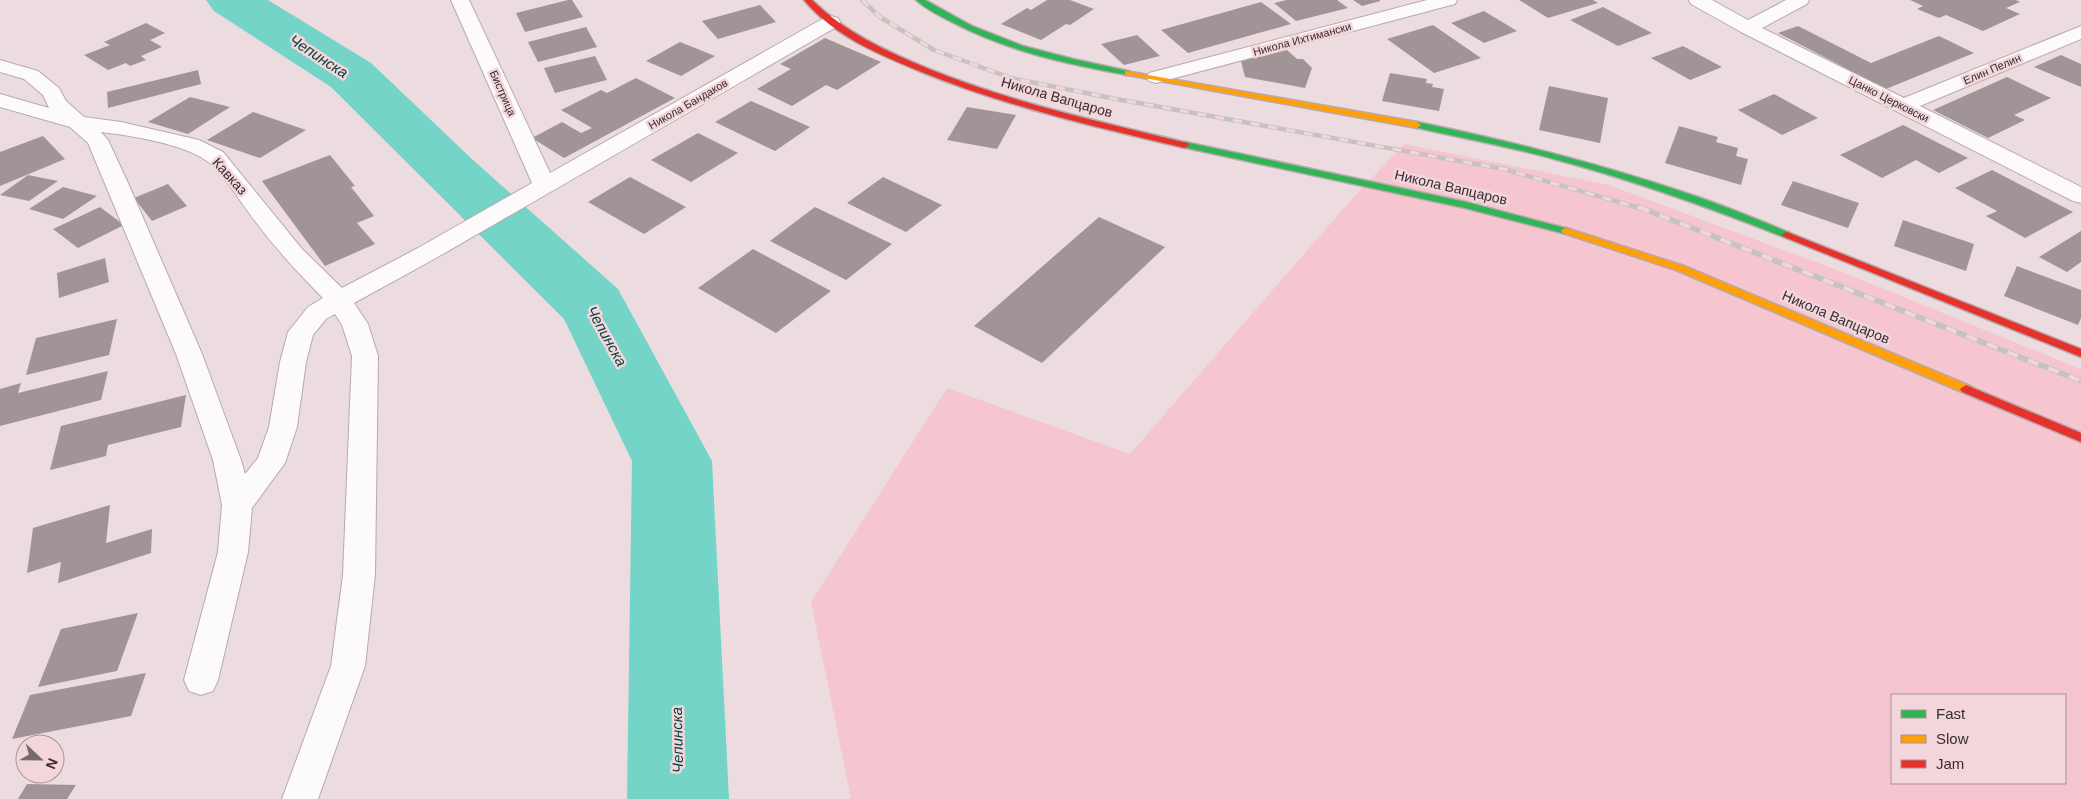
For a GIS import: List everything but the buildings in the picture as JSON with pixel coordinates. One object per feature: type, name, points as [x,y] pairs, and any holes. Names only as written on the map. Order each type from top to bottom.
[{"type":"street","name":"Бистрица","points":[[460,0],[541,188]]},
{"type":"street","name":"Никола Вапцаров","points":[[808,0],[831,22],[875,49],[938,76],[1015,103],[1122,131],[1466,205],[1537,222],[1605,242],[1680,268],[1754,298],[2081,438]]},
{"type":"street","points":[[920,0],[970,31],[1019,49],[1063,61],[1482,137],[1622,176],[1692,198],[1802,240],[2081,353]]},
{"type":"street","name":"Никола Ихтимански","points":[[1156,77],[1448,0]]},
{"type":"street","name":"Цанко Церковски","points":[[1698,0],[1748,28],[2081,196]]},
{"type":"street","points":[[1748,28],[1800,0]]},
{"type":"street","name":"Никола Бандаков","points":[[237,505],[271,463],[283,427],[293,362],[301,332],[317,314],[831,22]]},
{"type":"street","name":"Елин Пелин","points":[[1903,106],[2081,32]]},
{"type":"street","points":[[0,66],[32,75],[52,92],[57,104],[97,140],[186,345],[216,424],[227,460],[237,505],[233,552],[201,680]]},
{"type":"street","name":"Кавказ","points":[[0,100],[79,123],[121,128],[182,142],[215,157],[293,254],[339,300],[355,324],[365,356],[360,575],[348,666],[300,799]]},
{"type":"shaded area","points":[[1404,144],[1609,185],[1837,270],[2081,369],[2081,799],[851,799],[811,602],[947,388],[1130,454],[1351,200]]},
{"type":"waterway","name":"Чепинска","points":[[232,0],[351,75],[451,173],[593,306],[672,461],[678,799]]},
{"type":"railway","points":[[862,0],[880,17],[934,50],[1011,78],[1116,99],[1504,169],[1643,209]]},
{"type":"railway","points":[[1639,207],[2081,381]]},
{"type":"traffic: fast","points":[[920,0],[944,15],[994,39],[1073,62],[1128,73]]},
{"type":"traffic: fast","points":[[1417,125],[1521,147],[1624,176],[1704,202],[1787,235]]},
{"type":"traffic: fast","points":[[1185,145],[1466,205],[1566,231]]},
{"type":"traffic: slow","points":[[1128,73],[1417,125]]},
{"type":"traffic: slow","points":[[1566,231],[1680,268],[1966,389]]},
{"type":"traffic: jam","points":[[808,0],[830,21],[858,40],[943,78],[1045,111],[1185,145]]},
{"type":"traffic: jam","points":[[1787,235],[2081,353]]},
{"type":"traffic: jam","points":[[1966,389],[2081,438]]}]
